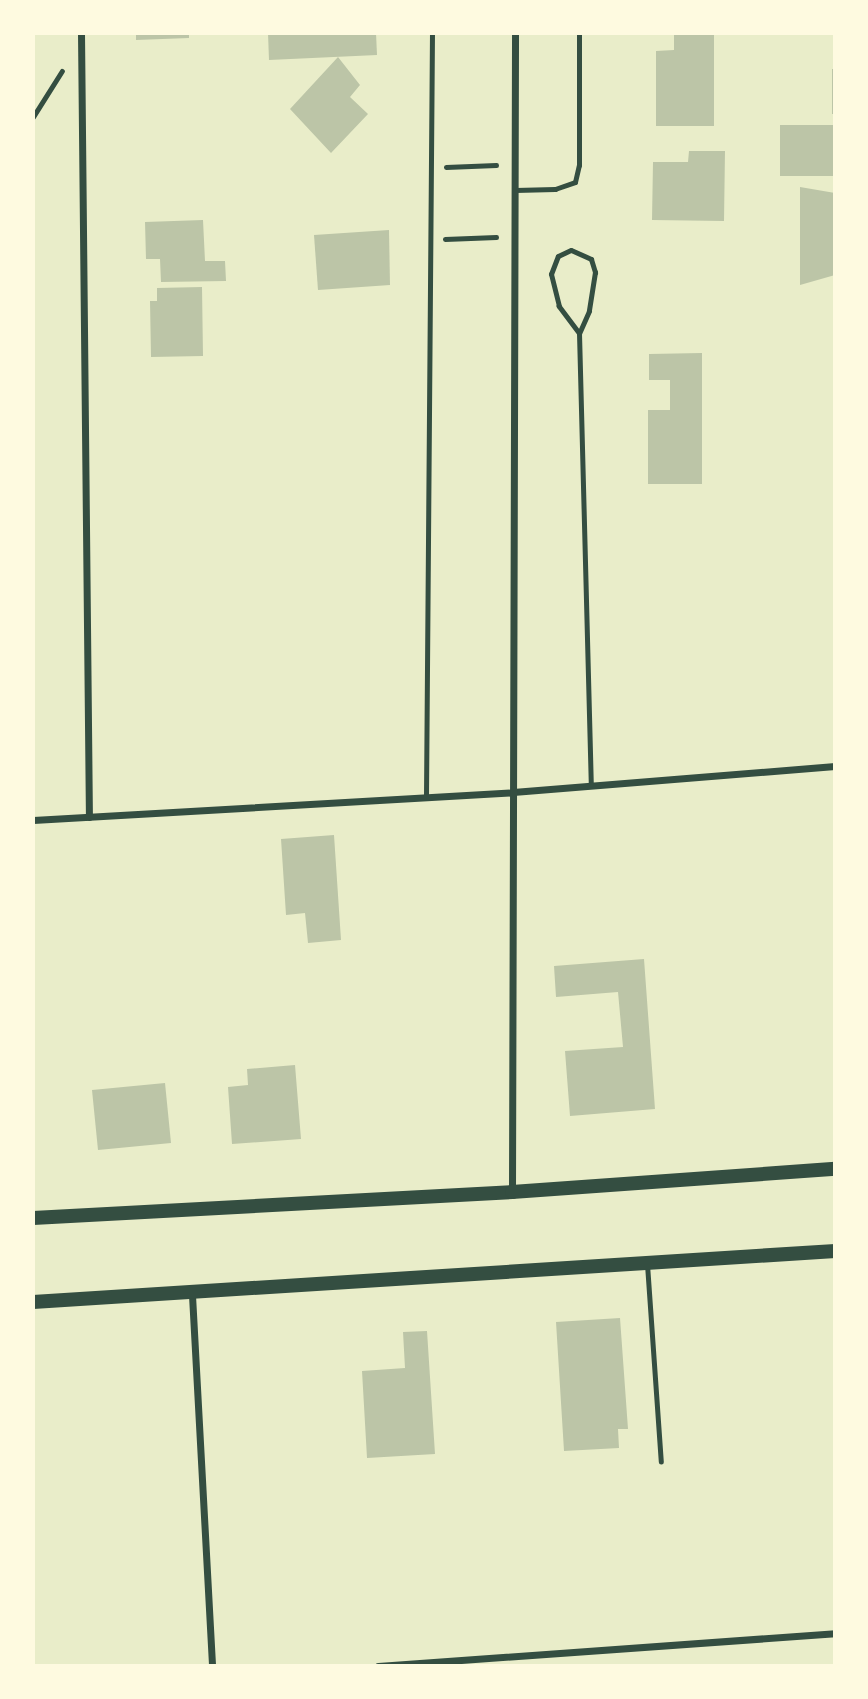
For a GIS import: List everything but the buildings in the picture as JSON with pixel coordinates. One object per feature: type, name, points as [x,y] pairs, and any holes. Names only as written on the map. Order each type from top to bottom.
[{"type":"main road","points":[[33,1218],[512,1192],[835,1169]]},
{"type":"main road","points":[[33,1302],[192,1296],[835,1251]]},
{"type":"street","points":[[81,33],[89,817]]},
{"type":"street","points":[[512,1192],[515,33]]},
{"type":"street","points":[[33,820],[513,792],[835,766]]},
{"type":"street","points":[[192,1296],[212,1666]]},
{"type":"street","points":[[377,1666],[835,1633]]},
{"type":"lane","points":[[426,796],[432,33]]},
{"type":"lane","points":[[514,190],[555,189],[575,183],[579,165],[579,33]]},
{"type":"lane","points":[[579,333],[559,306],[551,274],[558,256],[571,250],[591,259],[595,272],[589,311],[579,333],[592,786]]},
{"type":"lane","points":[[647,1264],[661,1462]]},
{"type":"path","points":[[33,117],[66,61]]},
{"type":"path","points":[[432,168],[515,165]]},
{"type":"path","points":[[431,239],[514,236]]}]
